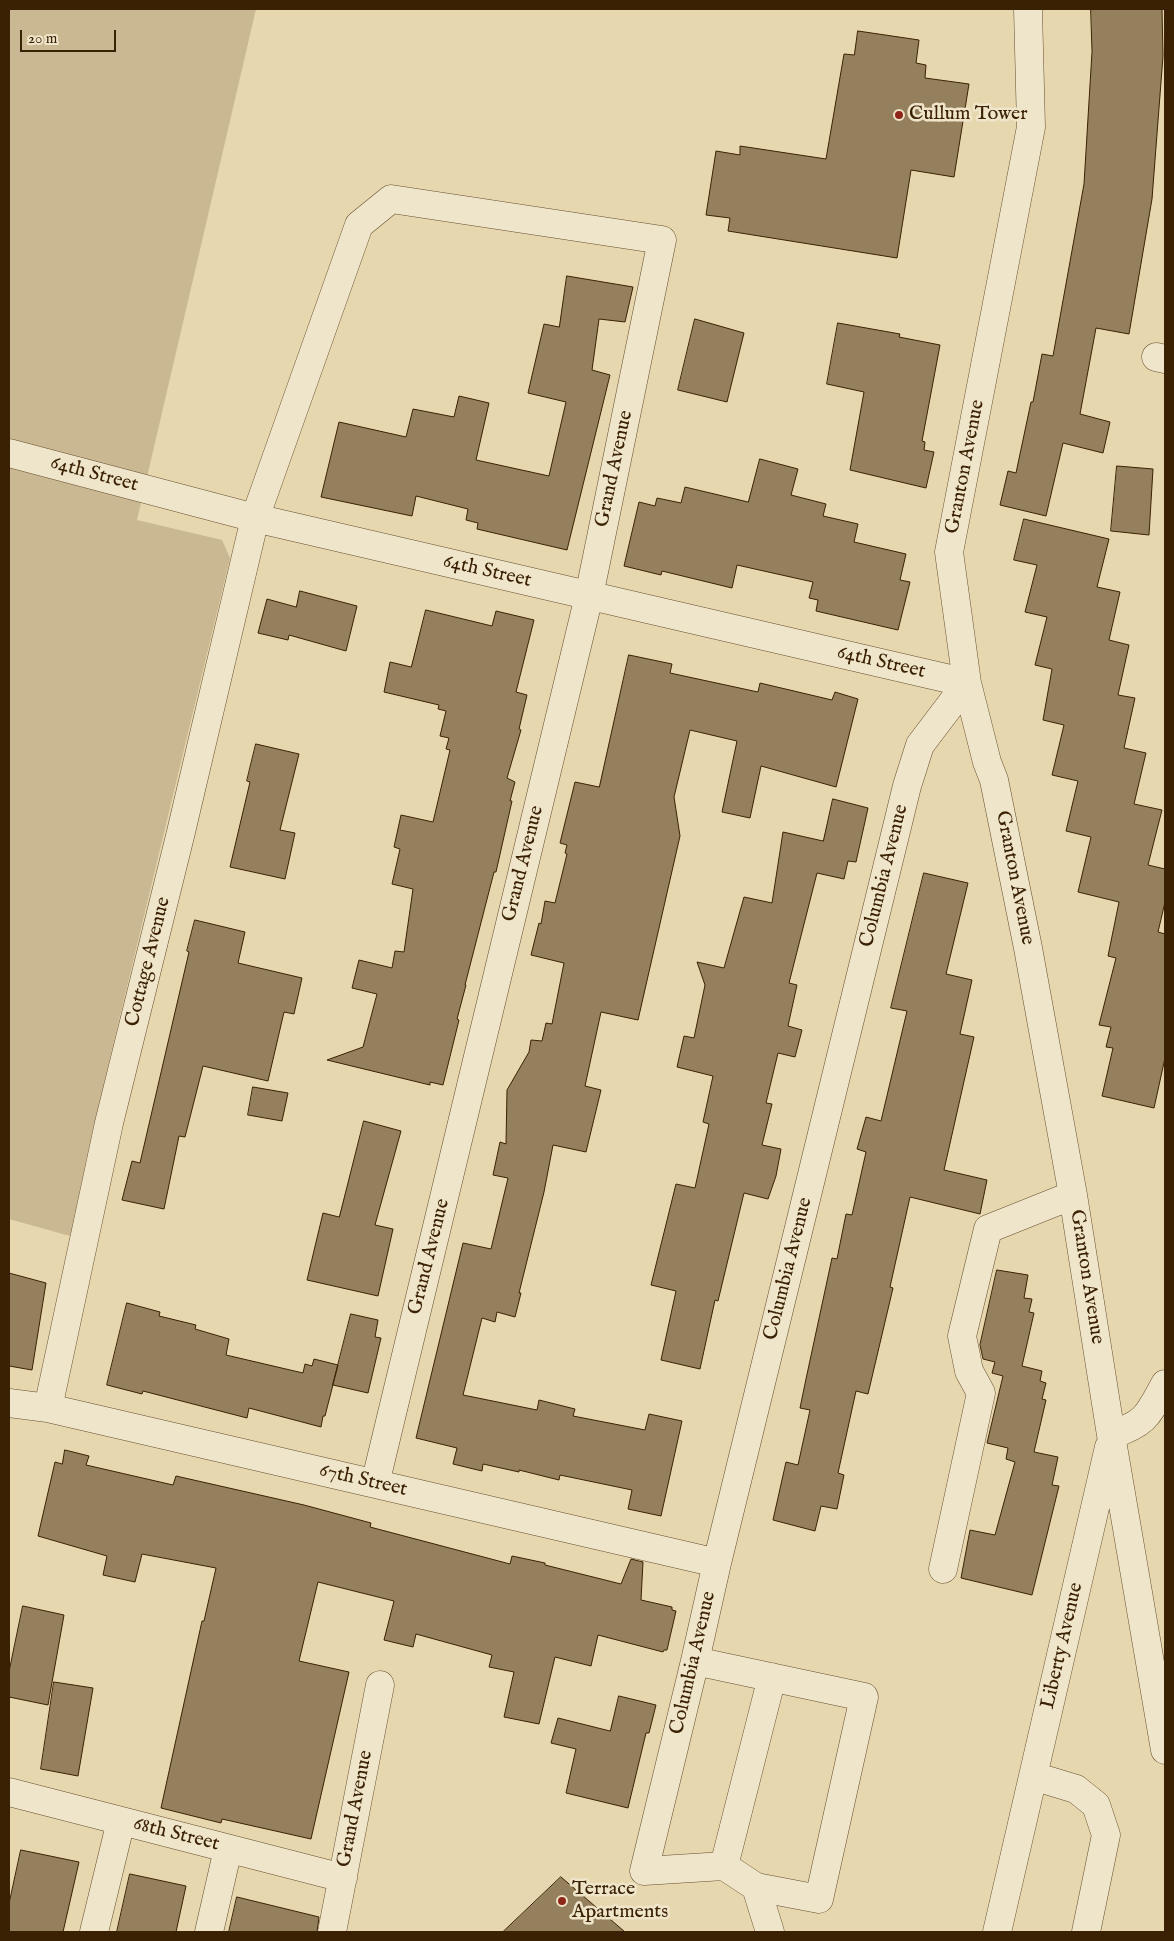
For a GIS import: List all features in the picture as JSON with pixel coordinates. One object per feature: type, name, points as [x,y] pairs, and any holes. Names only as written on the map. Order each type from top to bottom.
[{"type":"street","name":"Granton Avenue","points":[[1028,9],[1031,127],[949,552],[967,683],[987,762],[994,780],[1026,938],[1073,1195],[1111,1435],[1165,1750]]},
{"type":"street","name":"Cottage Avenue","points":[[48,1408],[109,1123],[182,832],[255,518],[358,225],[391,199],[662,240]]},
{"type":"street","name":"Grand Avenue","points":[[375,1484],[589,596],[662,240]]},
{"type":"street","name":"64th Street","points":[[9,453],[255,518],[967,683]]},
{"type":"street","name":"Columbia Avenue","points":[[724,1866],[644,1871],[717,1562],[907,786],[920,745],[967,683]]},
{"type":"street","points":[[943,1569],[981,1393],[969,1371],[962,1336],[988,1229],[1073,1195]]},
{"type":"street","points":[[1111,1435],[1140,1423],[1165,1384]]},
{"type":"street","name":"67th Street","points":[[9,1403],[48,1408],[717,1562]]},
{"type":"street","name":"Liberty Avenue","points":[[997,1932],[1111,1435]]},
{"type":"street","points":[[695,1661],[864,1697],[819,1899],[756,1888],[724,1866],[772,1678]]},
{"type":"street","name":"Grand Avenue","points":[[332,1932],[380,1685]]},
{"type":"street","points":[[1033,1776],[1076,1789],[1096,1805],[1106,1835],[1086,1932]]},
{"type":"street","name":"68th Street","points":[[9,1792],[343,1878]]},
{"type":"street","points":[[94,1932],[121,1821]]},
{"type":"street","points":[[209,1932],[228,1849]]},
{"type":"street","points":[[756,1888],[770,1932]]},
{"type":"shaded area","points":[[9,9],[256,9],[137,520],[222,540],[230,558],[93,1128],[70,1236],[9,1219]]},
{"type":"building","points":[[1091,9],[1162,9],[1163,56],[1152,199],[1129,334],[1096,328],[1080,414],[1110,422],[1103,453],[1063,443],[1046,516],[1000,505],[1008,471],[1016,473],[1042,354],[1053,356],[1084,184],[1092,52]]},
{"type":"building","name":"Cullum Tower","points":[[858,31],[919,40],[916,63],[926,65],[925,78],[969,84],[954,177],[911,170],[897,258],[728,231],[730,218],[706,215],[716,151],[740,155],[740,146],[826,159],[844,54],[854,55]]},
{"type":"building","points":[[567,276],[633,287],[625,322],[599,319],[592,370],[610,375],[567,550],[477,529],[478,523],[466,520],[468,509],[416,496],[412,516],[321,497],[339,422],[406,437],[413,409],[454,417],[459,396],[489,403],[476,460],[549,476],[566,402],[528,393],[544,324],[559,327]]},
{"type":"building","points":[[695,319],[744,333],[727,402],[678,390]]},
{"type":"building","points":[[838,323],[900,334],[899,337],[940,345],[922,441],[925,442],[924,450],[934,452],[926,488],[850,470],[864,392],[827,384]]},
{"type":"building","points":[[760,459],[798,469],[791,495],[826,504],[823,516],[858,524],[854,542],[906,554],[900,580],[910,582],[898,630],[816,611],[818,600],[809,598],[813,582],[737,565],[732,588],[662,571],[661,575],[624,566],[639,502],[655,506],[657,498],[681,503],[685,487],[748,502]]},
{"type":"building","points":[[1117,466],[1153,469],[1149,535],[1111,531]]},
{"type":"building","points":[[1024,519],[1109,539],[1097,587],[1120,592],[1109,640],[1129,645],[1118,695],[1135,698],[1124,748],[1146,753],[1134,804],[1162,810],[1148,865],[1165,869],[1165,902],[1158,932],[1165,934],[1165,1058],[1154,1108],[1102,1096],[1113,1048],[1106,1047],[1111,1027],[1099,1025],[1116,958],[1108,956],[1119,902],[1078,892],[1091,837],[1066,831],[1078,781],[1052,775],[1064,725],[1043,720],[1052,669],[1035,665],[1047,617],[1025,612],[1037,565],[1014,560]]},
{"type":"building","points":[[300,591],[357,606],[346,651],[289,635],[288,640],[258,633],[267,599],[296,607]]},
{"type":"building","points":[[426,610],[492,626],[496,611],[534,620],[516,692],[527,695],[519,729],[521,730],[507,778],[515,782],[510,801],[512,801],[496,872],[494,872],[465,985],[457,1019],[459,1020],[443,1085],[430,1082],[430,1085],[327,1060],[363,1047],[377,994],[352,988],[359,960],[392,968],[395,951],[404,952],[413,889],[392,884],[400,849],[394,847],[401,815],[433,822],[450,750],[446,749],[449,738],[440,736],[446,711],[438,709],[439,705],[384,692],[390,662],[411,667]]},
{"type":"building","points":[[629,655],[672,664],[670,673],[758,692],[760,683],[832,700],[835,692],[858,699],[836,787],[761,766],[750,818],[722,812],[737,741],[690,730],[674,797],[680,836],[638,1020],[601,1012],[585,1086],[601,1090],[586,1152],[553,1145],[515,1317],[497,1312],[495,1322],[482,1318],[463,1395],[537,1410],[539,1400],[575,1409],[573,1416],[645,1430],[649,1414],[682,1421],[661,1516],[628,1509],[632,1490],[560,1475],[559,1480],[519,1470],[519,1472],[483,1464],[482,1471],[453,1464],[457,1448],[416,1438],[463,1243],[491,1249],[508,1178],[493,1175],[500,1142],[506,1144],[507,1090],[529,1052],[531,1040],[542,1041],[546,1023],[552,1024],[564,963],[531,955],[539,923],[541,924],[545,901],[555,903],[567,854],[565,853],[567,845],[560,843],[575,782],[599,787]]},
{"type":"building","points":[[256,744],[299,754],[280,830],[295,833],[285,879],[230,867],[250,782],[247,781]]},
{"type":"building","points":[[833,799],[868,808],[856,862],[848,861],[844,879],[817,873],[789,983],[797,985],[788,1026],[802,1030],[795,1057],[778,1053],[766,1103],[772,1104],[762,1145],[781,1149],[776,1176],[768,1199],[744,1193],[718,1301],[715,1300],[700,1369],[661,1360],[676,1291],[651,1285],[676,1184],[695,1188],[709,1124],[703,1122],[713,1076],[677,1067],[684,1036],[694,1038],[705,985],[697,962],[724,968],[744,897],[772,903],[783,832],[823,841]]},
{"type":"building","points":[[924,873],[968,883],[946,974],[972,980],[960,1034],[974,1037],[944,1170],[987,1180],[980,1214],[910,1197],[890,1287],[893,1288],[868,1394],[856,1391],[838,1473],[844,1475],[837,1509],[821,1506],[815,1531],[773,1520],[786,1462],[798,1465],[810,1410],[800,1408],[832,1258],[837,1259],[846,1214],[852,1215],[866,1152],[857,1149],[866,1117],[881,1121],[907,1011],[891,1008]]},
{"type":"building","points":[[195,920],[245,932],[238,963],[302,978],[294,1014],[284,1012],[268,1081],[203,1066],[185,1137],[179,1136],[164,1209],[122,1200],[132,1161],[140,1163]]},
{"type":"building","points":[[253,1087],[288,1093],[282,1121],[248,1115]]},
{"type":"building","points":[[364,1121],[401,1131],[375,1225],[393,1229],[378,1296],[307,1280],[323,1213],[339,1217]]},
{"type":"building","points":[[997,1270],[1028,1275],[1024,1298],[1032,1299],[1029,1312],[1034,1313],[1022,1366],[1042,1371],[1040,1381],[1046,1383],[1042,1399],[1046,1400],[1034,1452],[1058,1457],[1052,1485],[1059,1486],[1032,1595],[961,1578],[970,1530],[995,1535],[1015,1462],[1006,1459],[1008,1448],[987,1443],[1003,1376],[992,1373],[995,1362],[983,1359],[980,1345]]},
{"type":"building","points":[[9,1273],[46,1283],[32,1370],[9,1366]]},
{"type":"building","points":[[127,1303],[160,1312],[159,1316],[196,1325],[195,1329],[229,1339],[226,1355],[303,1373],[305,1364],[312,1366],[314,1359],[338,1365],[321,1427],[249,1408],[247,1418],[143,1391],[142,1394],[107,1385]]},
{"type":"building","points":[[351,1314],[378,1320],[375,1337],[381,1338],[368,1393],[333,1385]]},
{"type":"building","points":[[65,1450],[89,1456],[86,1465],[173,1485],[176,1476],[304,1505],[371,1523],[370,1527],[510,1564],[512,1556],[621,1584],[631,1559],[643,1562],[641,1600],[672,1607],[672,1610],[676,1611],[667,1650],[663,1652],[598,1635],[591,1666],[555,1657],[539,1724],[504,1717],[514,1672],[489,1667],[492,1655],[416,1634],[413,1647],[384,1640],[394,1601],[318,1582],[299,1661],[349,1672],[311,1839],[222,1819],[221,1823],[161,1808],[202,1621],[204,1621],[216,1568],[142,1554],[135,1582],[103,1575],[107,1556],[38,1536],[55,1462],[62,1464]]},
{"type":"building","points":[[23,1606],[64,1615],[48,1705],[9,1697],[9,1672]]},
{"type":"building","points":[[54,1682],[93,1688],[78,1776],[41,1769]]},
{"type":"building","points":[[619,1696],[656,1705],[649,1733],[646,1733],[628,1808],[566,1793],[576,1749],[551,1743],[558,1718],[610,1731]]},
{"type":"building","points":[[21,1850],[79,1862],[63,1932],[9,1932],[9,1904]]},
{"type":"building","points":[[130,1874],[186,1886],[176,1932],[117,1932]]},
{"type":"building","name":"Terrace Apartments","points":[[561,1877],[625,1932],[503,1932]]},
{"type":"building","points":[[237,1897],[319,1917],[317,1932],[229,1932]]},
{"type":"place","name":"Cullum Tower","points":[[899,115]]},
{"type":"place","name":"Terrace Apartments","points":[[562,1901]]}]
